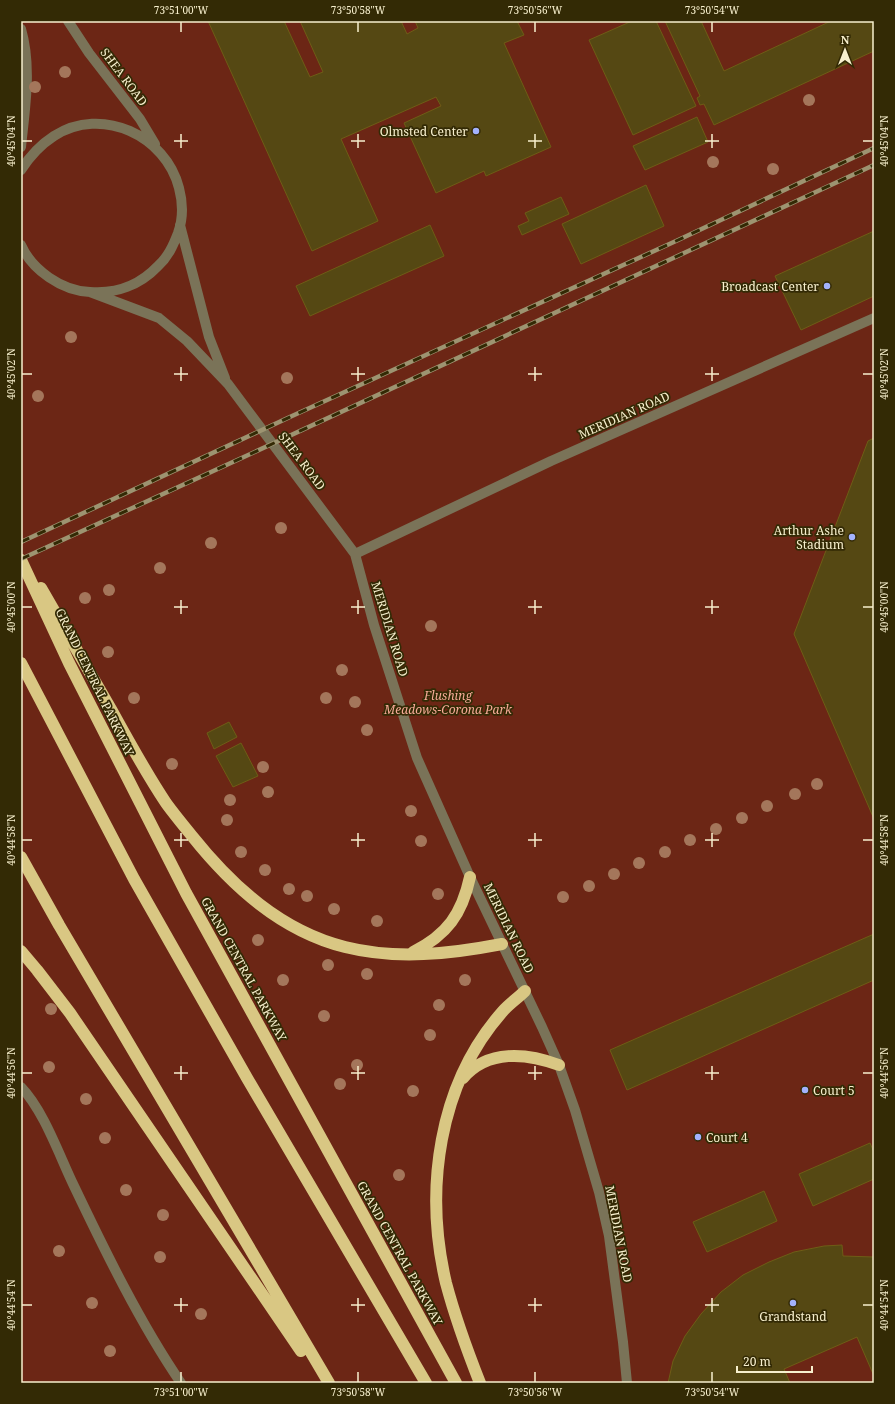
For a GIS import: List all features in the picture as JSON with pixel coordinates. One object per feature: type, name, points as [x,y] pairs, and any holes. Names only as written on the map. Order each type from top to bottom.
[{"type":"highway","points":[[21,552],[147,772],[176,815],[203,850],[223,873],[245,893],[268,911],[290,925],[317,938],[352,948],[378,953],[437,954],[502,944]]},
{"type":"highway","name":"GRAND CENTRAL PARKWAY","points":[[21,560],[72,670],[186,893],[456,1383]]},
{"type":"highway","points":[[21,663],[138,886],[247,1078],[426,1383]]},
{"type":"highway","points":[[21,857],[59,925],[329,1383]]},
{"type":"highway","points":[[409,954],[440,936],[452,923],[466,893],[470,877]]},
{"type":"highway","points":[[21,951],[70,1013],[324,1383]]},
{"type":"highway","points":[[480,1383],[463,1341],[441,1255],[438,1227],[437,1170],[441,1141],[458,1084],[478,1044],[503,1011],[525,991]]},
{"type":"highway","points":[[458,1084],[466,1074],[483,1063],[506,1056],[527,1056],[559,1065]]},
{"type":"street","name":"SHEA ROAD","points":[[68,21],[89,54],[140,119],[159,150]]},
{"type":"street","points":[[21,29],[26,56],[26,84],[21,147]]},
{"type":"street","points":[[21,170],[40,146],[56,135],[84,125],[110,125],[127,129],[143,137],[159,150],[170,165],[177,179],[181,195],[182,210],[180,225],[173,246],[164,260],[154,271],[142,279],[117,291],[90,292],[70,288],[58,283],[46,275],[31,261],[21,245]]},
{"type":"street","name":"SHEA ROAD","points":[[180,225],[209,337],[228,384]]},
{"type":"street","name":"SHEA ROAD","points":[[90,292],[159,318],[187,342],[228,384],[355,554]]},
{"type":"street","name":"MERIDIAN ROAD","points":[[627,1383],[609,1236],[584,1138],[559,1065],[470,877],[417,758],[374,625],[355,554],[551,461],[874,318]]},
{"type":"street","points":[[21,1087],[29,1095],[39,1110],[132,1302],[181,1383]]},
{"type":"green space","name":"Flushing Meadows-Corona Park","points":[[21,21],[874,21],[874,1383],[21,1383]]},
{"type":"building","name":"Olmsted Center","points":[[208,21],[284,21],[310,77],[323,72],[300,21],[401,21],[407,34],[418,28],[415,21],[517,21],[524,35],[504,43],[551,147],[486,176],[484,171],[436,193],[404,123],[441,106],[436,97],[341,139],[378,221],[312,251]]},
{"type":"building","points":[[632,21],[656,21],[696,106],[633,135],[589,40]]},
{"type":"building","points":[[665,21],[701,21],[724,71],[831,21],[874,21],[874,51],[714,125],[704,104],[700,105],[697,98],[700,96]]},
{"type":"building","points":[[697,117],[708,142],[645,170],[633,146]]},
{"type":"building","points":[[646,185],[664,226],[581,264],[562,224]]},
{"type":"building","points":[[561,197],[569,214],[522,235],[518,226],[529,221],[525,213]]},
{"type":"building","points":[[430,225],[444,256],[310,316],[296,286]]},
{"type":"building","name":"Broadcast Center","points":[[874,231],[874,296],[801,330],[775,276]]},
{"type":"building","name":"Arthur Ashe Stadium","points":[[874,438],[874,819],[794,634],[868,441]]},
{"type":"building","points":[[229,722],[237,737],[214,749],[207,733]]},
{"type":"building","points":[[241,743],[258,776],[233,787],[216,756]]},
{"type":"building","points":[[874,934],[874,980],[627,1090],[610,1050]]},
{"type":"building","points":[[870,1143],[874,1152],[874,1179],[813,1206],[799,1174]]},
{"type":"building","points":[[764,1191],[777,1221],[707,1252],[693,1222]]},
{"type":"building","name":"Grandstand","points":[[842,1245],[843,1256],[874,1257],[874,1376],[857,1337],[784,1369],[790,1383],[668,1383],[673,1361],[685,1336],[701,1314],[721,1292],[743,1275],[794,1252],[824,1246]]},
{"type":"railway","points":[[21,542],[292,416],[676,241],[874,148]]},
{"type":"railway","points":[[21,559],[874,165]]},
{"type":"place","name":"Olmsted Center","points":[[476,131]]},
{"type":"place","name":"Broadcast Center","points":[[827,286]]},
{"type":"place","name":"Arthur Ashe Stadium","points":[[852,537]]},
{"type":"place","name":"Court 5","points":[[805,1090]]},
{"type":"place","name":"Court 4","points":[[698,1137]]},
{"type":"place","name":"Grandstand","points":[[793,1303]]}]
